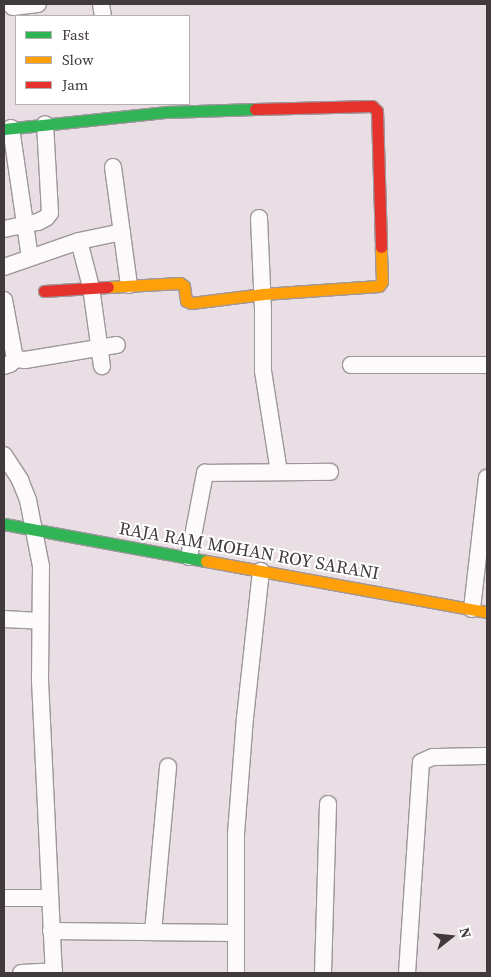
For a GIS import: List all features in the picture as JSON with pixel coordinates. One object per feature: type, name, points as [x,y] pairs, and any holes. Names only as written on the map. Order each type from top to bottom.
[{"type":"street","points":[[10,4],[13,7],[38,4]]},
{"type":"street","points":[[30,258],[7,128],[45,124],[102,111],[167,112],[372,106],[377,111],[381,285],[262,294],[191,303],[186,301],[184,286],[180,283],[44,291]]},
{"type":"street","points":[[4,229],[46,218],[50,213],[45,124]]},
{"type":"street","points":[[113,167],[129,285]]},
{"type":"street","points":[[258,218],[263,370],[279,472]]},
{"type":"street","points":[[4,267],[78,241],[122,232]]},
{"type":"street","points":[[78,241],[90,287],[102,366]]},
{"type":"street","points":[[4,300],[9,362],[117,345]]},
{"type":"street","points":[[351,365],[487,365]]},
{"type":"street","points":[[4,454],[24,489],[36,529],[41,566],[40,698],[54,972],[20,973]]},
{"type":"street","points":[[188,557],[205,472],[330,472]]},
{"type":"street","points":[[480,610],[487,478]]},
{"type":"street","name":"RAJA RAM MOHAN ROY SARANI","points":[[4,524],[480,610]]},
{"type":"street","points":[[236,973],[234,933],[239,785],[261,571]]},
{"type":"street","points":[[4,619],[40,621]]},
{"type":"street","points":[[407,973],[421,762],[433,757],[487,756]]},
{"type":"street","points":[[153,932],[168,767]]},
{"type":"street","points":[[323,973],[328,804]]},
{"type":"street","points":[[4,898],[50,898]]},
{"type":"street","points":[[51,931],[234,933]]},
{"type":"traffic: fast","points":[[4,129],[167,112],[255,109]]},
{"type":"traffic: fast","points":[[4,524],[206,561]]},
{"type":"traffic: slow","points":[[108,287],[180,283],[184,286],[186,301],[191,303],[263,294],[379,286],[382,282],[381,247]]},
{"type":"traffic: slow","points":[[206,561],[487,612]]},
{"type":"traffic: jam","points":[[255,109],[372,106],[377,111],[381,247]]},
{"type":"traffic: jam","points":[[44,291],[108,287]]}]
